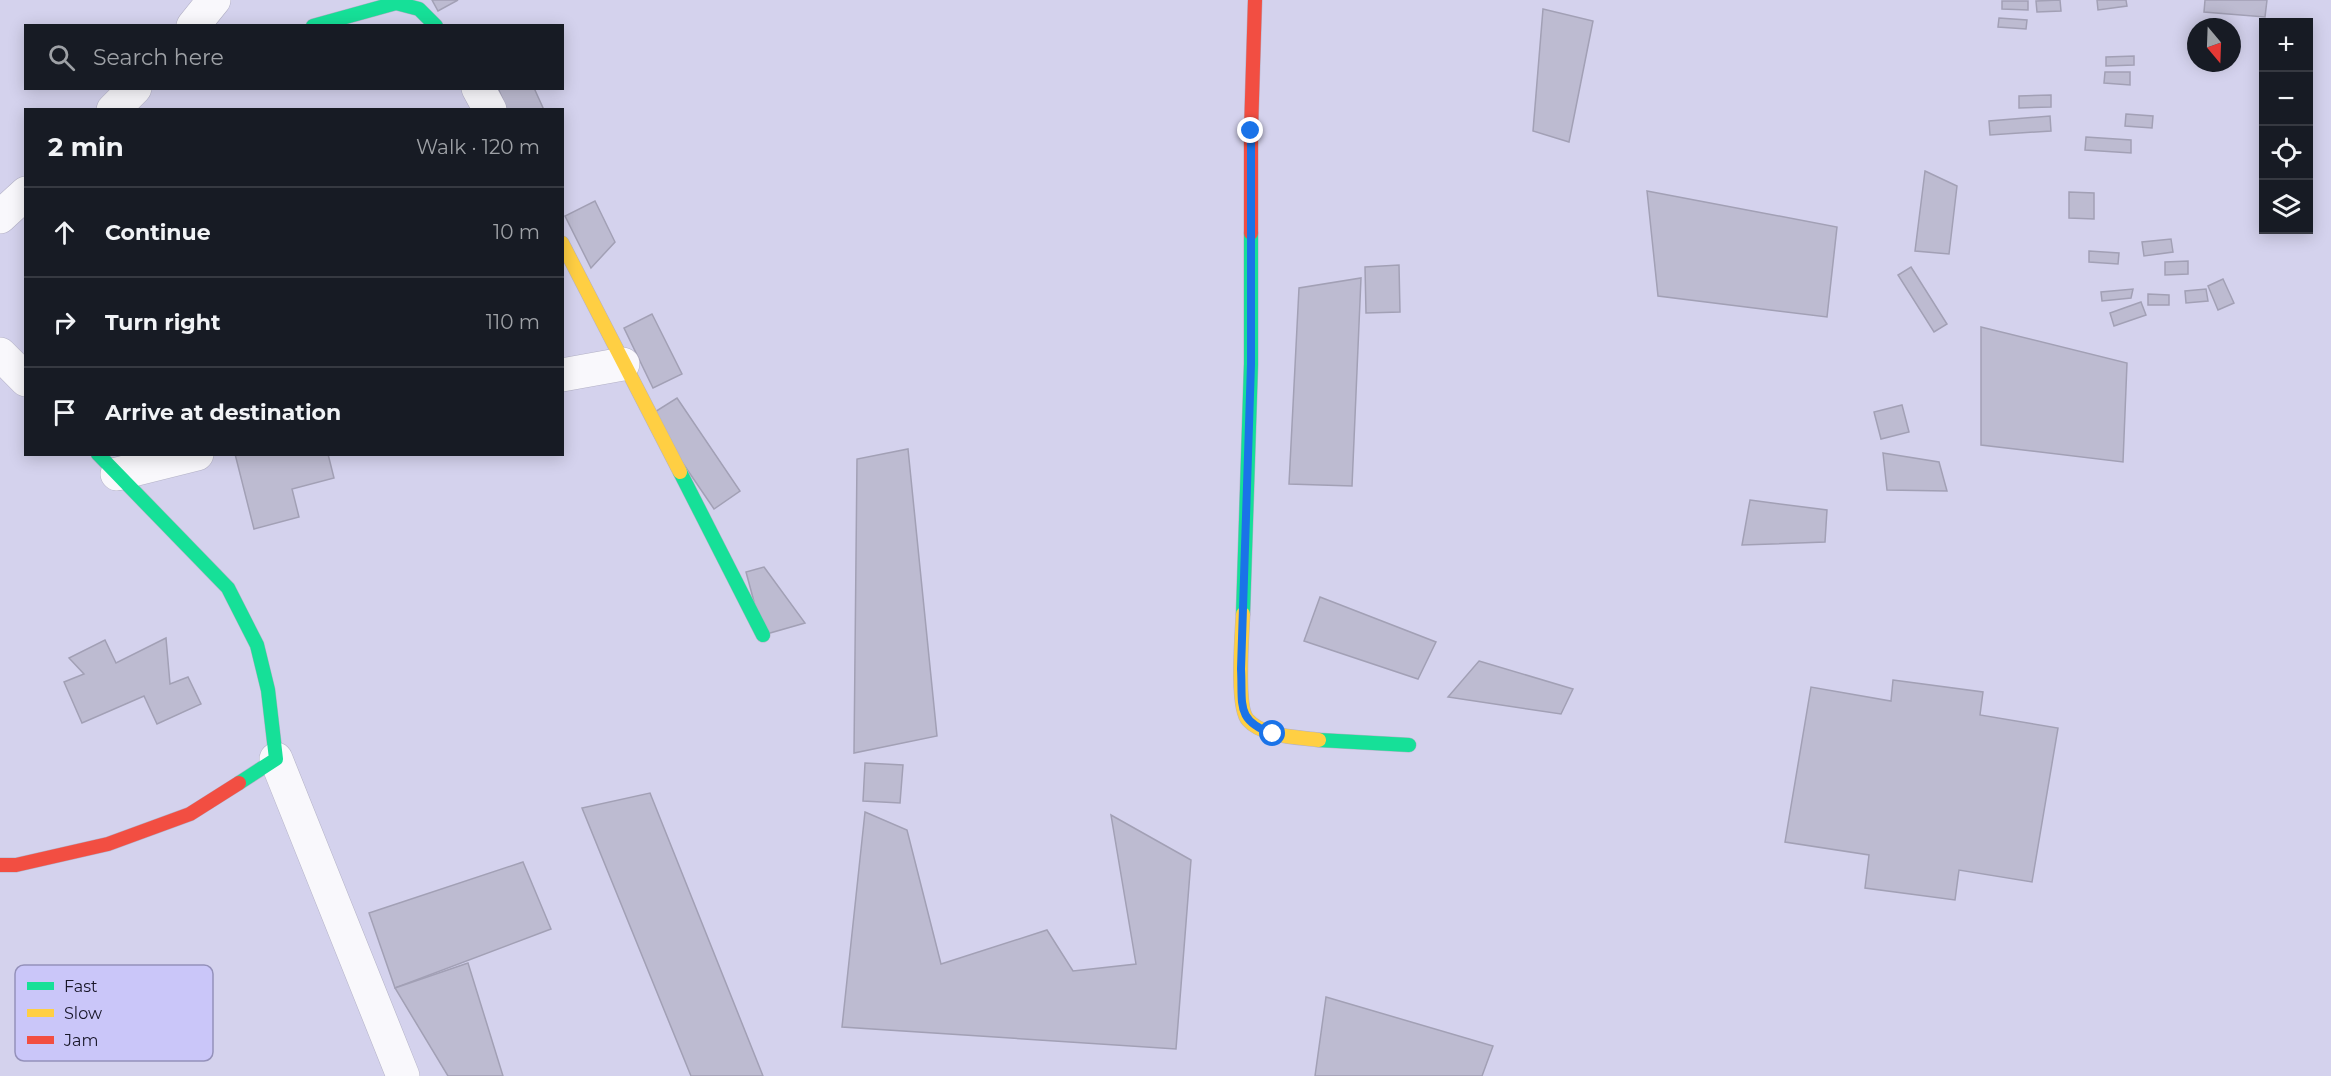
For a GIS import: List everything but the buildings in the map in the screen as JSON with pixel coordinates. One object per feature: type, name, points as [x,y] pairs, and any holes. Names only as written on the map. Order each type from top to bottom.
[{"type":"street","points":[[195,24],[214,0]]},
{"type":"street","points":[[1255,0],[1251,131],[1251,364],[1241,669],[1244,714],[1252,724],[1273,734],[1409,745]]},
{"type":"street","points":[[320,24],[396,3],[418,9],[434,24]]},
{"type":"street","points":[[115,108],[133,90]]},
{"type":"street","points":[[479,90],[489,108]]},
{"type":"street","points":[[0,217],[24,195]]},
{"type":"street","points":[[564,247],[764,635]]},
{"type":"street","points":[[0,354],[24,378]]},
{"type":"street","points":[[564,375],[623,364]]},
{"type":"street","points":[[107,464],[179,456]]},
{"type":"street","points":[[107,464],[228,588],[257,645],[268,690],[276,759],[403,1076]]},
{"type":"street","points":[[0,865],[16,865],[108,844],[190,814],[276,759]]},
{"type":"traffic: fast","points":[[320,24],[396,3],[419,9],[434,24]]},
{"type":"traffic: fast","points":[[1243,614],[1251,364],[1251,233]]},
{"type":"traffic: fast","points":[[100,456],[228,588],[257,645],[268,690],[276,759],[239,783]]},
{"type":"traffic: fast","points":[[680,472],[763,635]]},
{"type":"traffic: fast","points":[[1319,740],[1409,745]]},
{"type":"traffic: slow","points":[[564,247],[680,472]]},
{"type":"traffic: slow","points":[[1243,614],[1241,686],[1244,713],[1248,720],[1254,726],[1272,733],[1319,740]]},
{"type":"traffic: jam","points":[[1251,233],[1255,0]]},
{"type":"traffic: jam","points":[[0,865],[16,865],[108,844],[190,814],[239,783]]},
{"type":"route","points":[[1251,131],[1251,364],[1241,669],[1244,714],[1252,724],[1273,734]]}]
